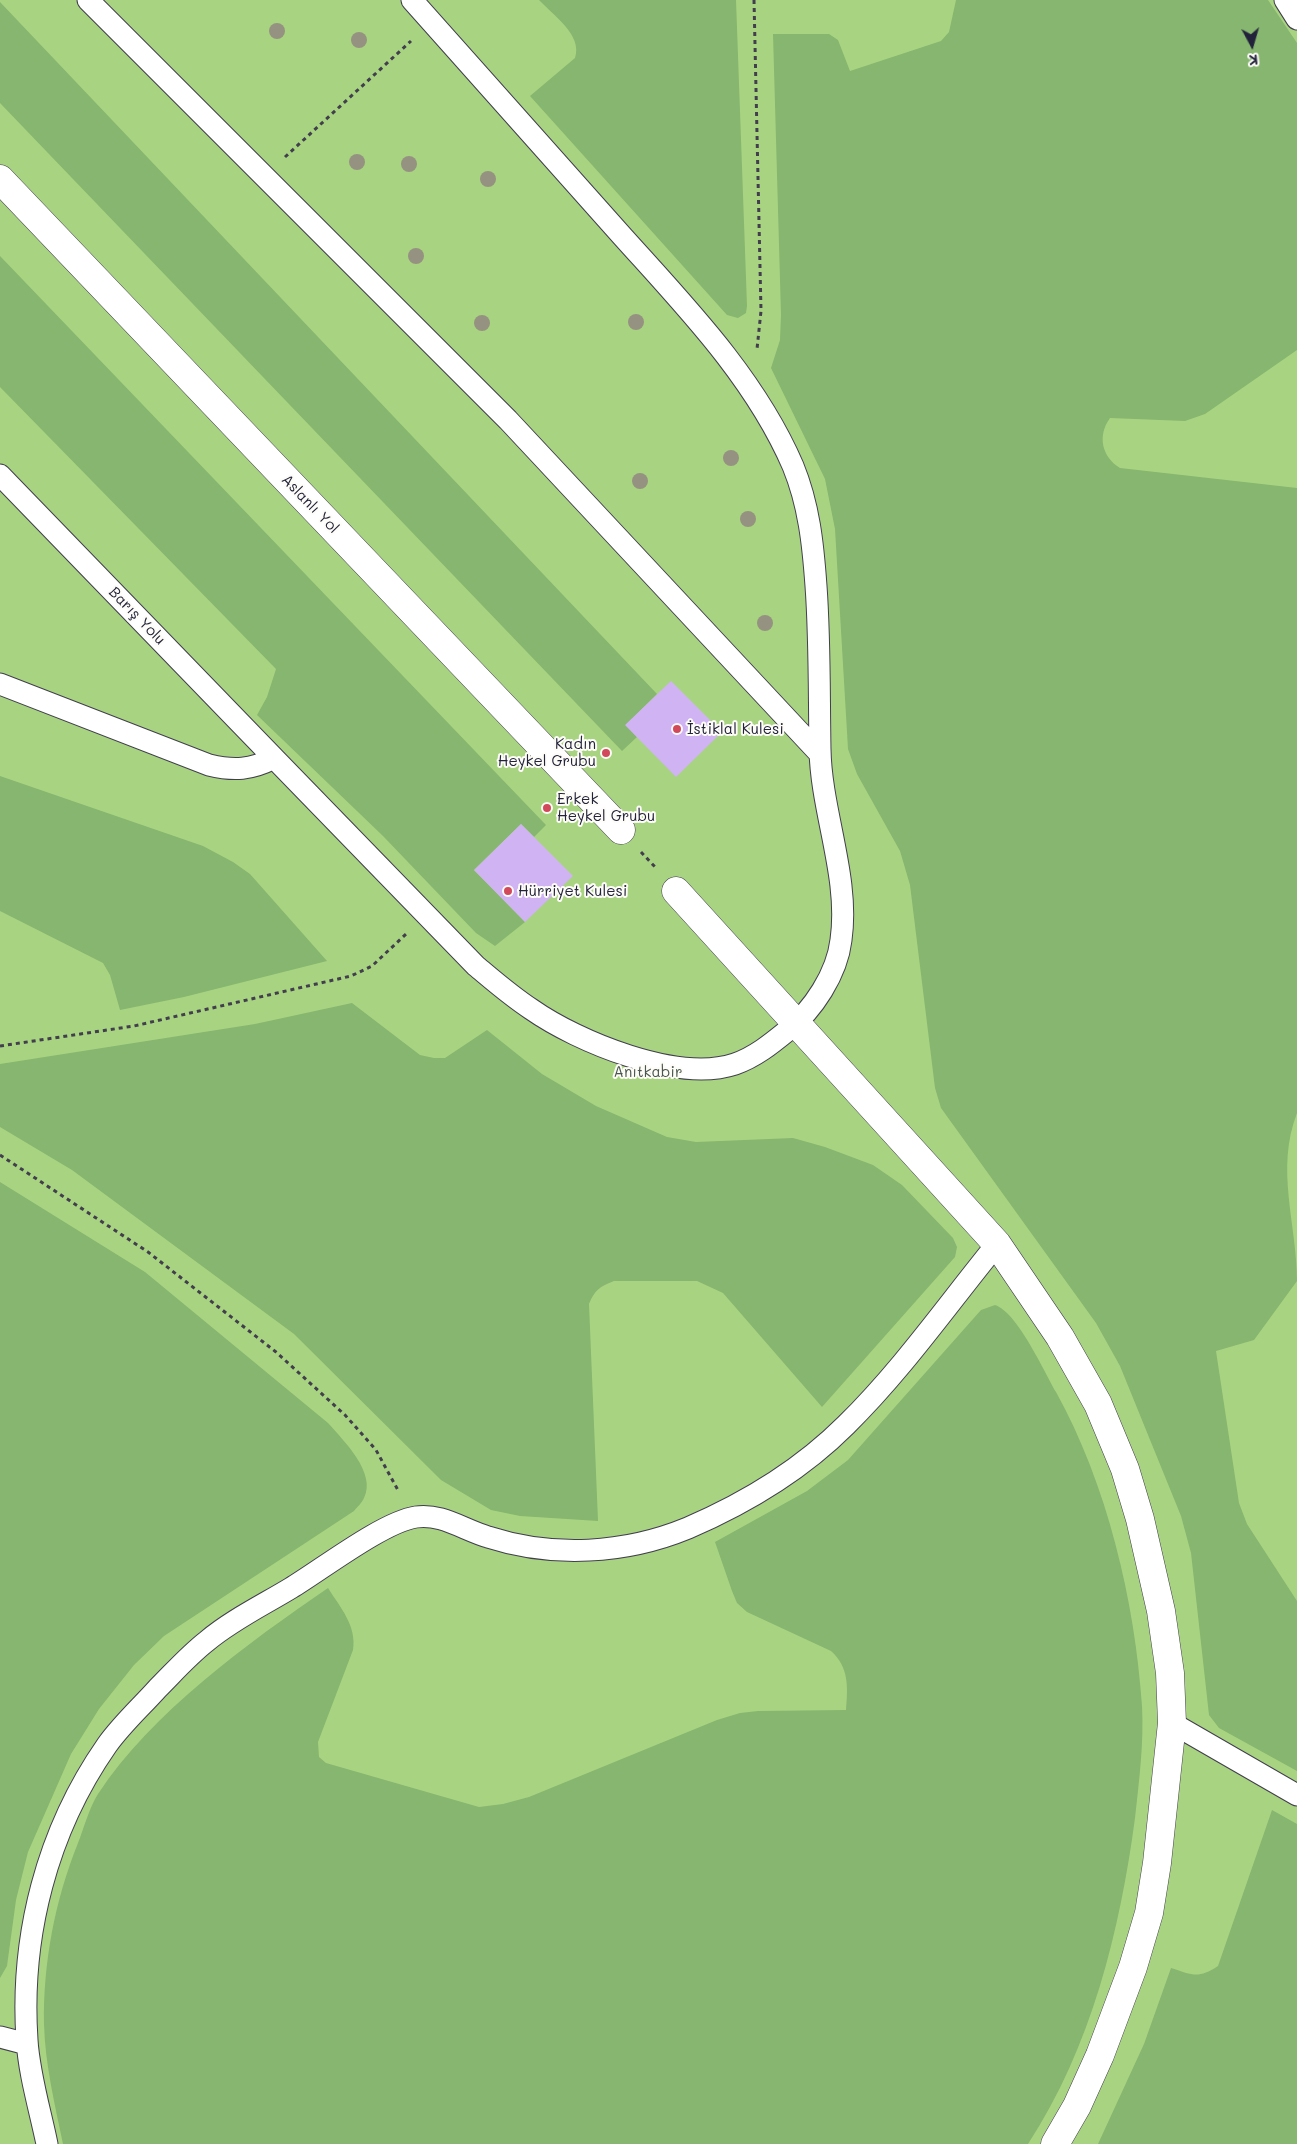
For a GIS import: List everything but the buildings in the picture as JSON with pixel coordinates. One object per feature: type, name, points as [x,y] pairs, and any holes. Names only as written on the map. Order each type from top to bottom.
[{"type":"street","name":"Aslanlı Yol","points":[[0,179],[621,830]]},
{"type":"street","points":[[676,891],[997,1244],[1060,1337],[1098,1404],[1125,1469],[1140,1519],[1161,1611],[1170,1673],[1172,1723],[1157,1863],[1149,1913],[1134,1967],[1100,2055],[1077,2106],[1056,2144]]},
{"type":"lane","points":[[88,0],[508,420],[820,754]]},
{"type":"lane","name":"Barış Yolu","points":[[0,475],[476,966],[533,1011],[582,1036],[648,1061],[699,1069],[732,1065],[767,1047],[796,1023],[835,968],[842,941],[843,907],[820,754],[820,652],[814,541],[805,500],[792,465],[742,376],[695,318],[412,0]]},
{"type":"lane","points":[[1284,0],[1297,19]]},
{"type":"lane","points":[[0,684],[208,765],[243,770],[258,766],[274,758]]},
{"type":"lane","points":[[47,2144],[27,2044],[26,1965],[33,1921],[42,1884],[55,1844],[71,1806],[109,1743],[179,1667],[210,1638],[394,1524],[410,1518],[432,1516],[487,1537],[551,1550],[616,1549],[652,1541],[688,1528],[765,1488],[796,1467],[845,1426],[890,1376],[997,1244]]},
{"type":"lane","points":[[1172,1723],[1297,1795]]},
{"type":"lane","points":[[0,2037],[27,2044]]},
{"type":"path","points":[[742,376],[757,350],[761,311],[754,0]]},
{"type":"path","points":[[265,176],[431,22]]},
{"type":"path","points":[[621,830],[676,891]]},
{"type":"path","points":[[0,1046],[134,1026],[351,976],[372,966],[390,951],[426,914]]},
{"type":"path","points":[[0,1155],[148,1252],[276,1352],[345,1415],[376,1450],[390,1472],[410,1518]]},
{"type":"green space","name":"Anıtkabir","points":[[0,0],[1297,0],[1297,2144],[0,2144]]},
{"type":"green space","points":[[539,0],[736,0],[746,313],[738,318],[727,315],[530,96],[575,58],[576,50],[575,41],[571,33]]},
{"type":"green space","points":[[956,0],[1268,0],[1297,43],[1297,350],[1205,414],[1185,421],[1110,418],[1104,432],[1103,446],[1109,458],[1120,468],[1297,488],[1297,1113],[1291,1134],[1287,1176],[1297,1281],[1254,1340],[1216,1351],[1239,1503],[1247,1524],[1297,1601],[1297,1771],[1219,1728],[1209,1715],[1191,1553],[1181,1516],[1120,1366],[1096,1323],[941,1108],[935,1088],[910,885],[900,851],[857,774],[848,749],[835,529],[825,479],[771,368],[780,340],[781,315],[773,34],[829,34],[838,40],[850,71],[941,41],[949,32]]},
{"type":"green space","points":[[0,2],[657,694],[626,725],[637,737],[622,751],[0,103]]},
{"type":"green space","points":[[0,256],[546,825],[534,837],[521,824],[474,870],[525,922],[495,946],[476,933],[383,836],[257,715],[267,697],[276,669],[0,387]]},
{"type":"green space","points":[[0,776],[203,846],[233,862],[250,874],[327,961],[184,997],[120,1010],[110,975],[103,963],[0,911]]},
{"type":"green space","points":[[352,1003],[420,1055],[434,1058],[445,1058],[487,1030],[542,1074],[596,1106],[667,1137],[696,1142],[793,1138],[825,1147],[873,1165],[902,1185],[953,1238],[957,1247],[955,1257],[822,1407],[723,1293],[697,1281],[614,1281],[605,1285],[595,1292],[589,1304],[598,1521],[520,1516],[491,1510],[441,1480],[294,1334],[72,1170],[0,1127],[0,1064],[255,1024]]},
{"type":"green space","points":[[0,1182],[145,1272],[328,1423],[349,1448],[362,1468],[367,1488],[363,1500],[354,1511],[164,1636],[134,1665],[99,1709],[71,1754],[28,1852],[16,1900],[7,1966],[0,1978]]},
{"type":"green space","points":[[995,1305],[1012,1319],[1029,1343],[1074,1428],[1090,1465],[1116,1544],[1125,1585],[1133,1626],[1142,1706],[1142,1748],[1135,1818],[1129,1861],[1111,1945],[1100,1987],[1086,2028],[1050,2107],[1028,2144],[63,2144],[48,2069],[44,2024],[48,1955],[57,1909],[70,1865],[89,1812],[98,1794],[145,1735],[173,1707],[234,1656],[328,1588],[347,1617],[354,1641],[353,1650],[318,1742],[319,1757],[326,1763],[479,1807],[503,1804],[529,1797],[717,1720],[740,1713],[846,1710],[846,1678],[837,1657],[831,1651],[747,1612],[737,1603],[715,1542],[807,1491],[848,1460],[981,1310]]},
{"type":"green space","points":[[1272,1810],[1297,1824],[1297,2144],[1098,2144],[1144,2044],[1171,1968],[1200,1974],[1218,1966]]},
{"type":"place","name":"İstiklal Kulesi","points":[[677,729]]},
{"type":"place","name":"Kadın Heykel Grubu","points":[[606,753]]},
{"type":"place","name":"Erkek Heykel Grubu","points":[[547,808]]},
{"type":"place","name":"Hürriyet Kulesi","points":[[508,891]]}]
